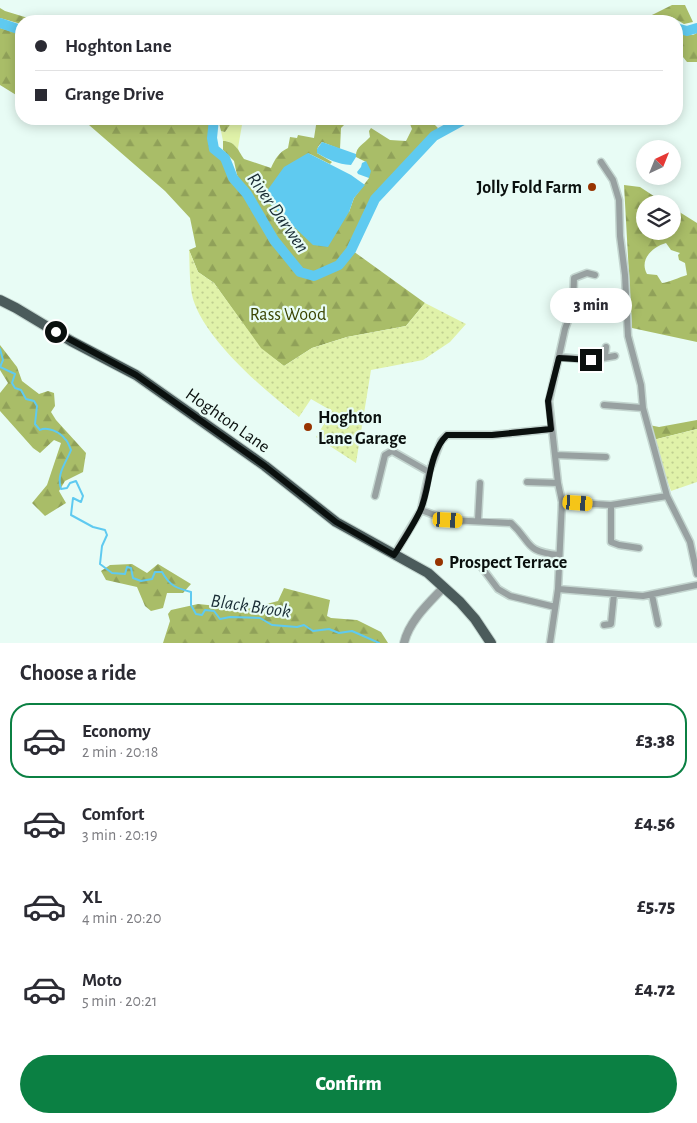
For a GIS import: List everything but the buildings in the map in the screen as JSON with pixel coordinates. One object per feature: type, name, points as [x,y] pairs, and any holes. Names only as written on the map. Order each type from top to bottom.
[{"type":"main road","name":"Hoghton Lane","points":[[0,300],[71,341],[136,375],[265,466],[336,522],[428,574],[444,587],[475,619],[491,643]]},
{"type":"street","points":[[601,162],[613,180],[619,200],[628,336],[641,385],[642,408],[667,496],[690,542],[697,574]]},
{"type":"street","points":[[550,643],[558,589],[562,502],[548,401],[565,329],[573,307],[574,278],[587,273],[595,275]]},
{"type":"street","points":[[573,307],[616,308]]},
{"type":"street","points":[[606,347],[606,357]]},
{"type":"street","points":[[559,358],[591,360],[615,356]]},
{"type":"street","points":[[604,405],[642,408]]},
{"type":"street","points":[[394,555],[421,510],[429,472],[441,441],[447,435],[492,435],[551,429]]},
{"type":"street","points":[[375,496],[386,455],[389,451],[429,472]]},
{"type":"street","points":[[555,455],[606,457]]},
{"type":"street","points":[[527,482],[558,483]]},
{"type":"street","points":[[478,520],[480,484]]},
{"type":"street","points":[[562,502],[611,506],[667,496]]},
{"type":"street","points":[[611,506],[611,542],[619,546],[639,548]]},
{"type":"street","points":[[421,510],[448,520],[511,523],[518,529],[531,547],[537,551],[559,555]]},
{"type":"street","points":[[480,564],[498,589],[510,596],[555,607]]},
{"type":"street","points":[[558,589],[644,596],[697,585]]},
{"type":"street","points":[[404,643],[406,635],[418,616],[444,587]]},
{"type":"street","points":[[604,625],[610,624],[614,594]]},
{"type":"street","points":[[652,595],[658,624]]},
{"type":"green space","points":[[672,5],[685,5],[693,22],[683,23],[683,15],[652,15]]},
{"type":"green space","points":[[0,8],[18,15],[15,15],[15,22],[0,18]]},
{"type":"green space","points":[[0,28],[15,32],[15,94],[0,85]]},
{"type":"green space","points":[[697,33],[697,62],[687,62],[683,57],[683,35]]},
{"type":"green space","name":"Rass Wood","points":[[89,125],[211,125],[210,137],[213,150],[223,159],[231,179],[245,196],[273,241],[299,273],[315,278],[340,267],[353,251],[425,303],[406,326],[347,337],[312,348],[284,366],[261,349],[214,283],[198,272],[189,250],[196,247],[190,218],[165,191]]},
{"type":"green space","points":[[220,125],[230,125],[225,132],[221,131]]},
{"type":"green space","points":[[230,125],[242,125],[239,152],[233,144],[223,141],[221,131],[225,132]]},
{"type":"green space","points":[[316,125],[344,125],[341,128],[340,149],[322,142],[318,148],[317,153],[332,162],[330,164],[308,153],[349,212],[354,198],[369,178],[366,162],[356,157],[356,154],[358,148],[370,137],[369,131],[371,128],[390,140],[406,141],[412,129],[410,125],[435,125],[438,128],[371,200],[349,249],[336,264],[315,273],[302,269],[276,238],[237,175],[234,161],[223,150],[223,141],[227,141],[238,149],[244,159],[271,168],[278,156],[288,148],[290,137],[297,138],[298,135],[314,138]]},
{"type":"green space","points":[[624,185],[640,187],[652,195],[636,195],[636,240],[681,240],[681,213],[697,223],[697,342],[632,328]],"holes":[[[666,243],[671,250],[680,253],[678,255],[679,260],[685,263],[687,275],[662,283],[657,275],[647,274],[645,269],[646,259],[656,248]]]},
{"type":"green space","points":[[189,250],[198,272],[214,283],[261,348],[284,366],[312,348],[347,337],[406,326],[425,303],[466,324],[450,342],[423,360],[371,370],[356,463],[316,437],[332,411],[311,399],[299,417],[270,394],[238,364],[210,332],[193,299],[190,281]]},
{"type":"green space","points":[[0,345],[17,367],[22,381],[39,394],[48,391],[54,393],[55,406],[51,412],[86,453],[83,472],[65,481],[59,491],[66,503],[45,516],[32,503],[47,485],[61,443],[54,440],[40,453],[33,448],[0,411],[0,393],[8,383],[0,370]]},
{"type":"green space","points":[[697,420],[697,429],[653,440],[649,425],[659,427]]},
{"type":"green space","points":[[697,429],[697,482],[671,491],[653,440]]},
{"type":"green space","points":[[132,564],[147,573],[158,564],[191,584],[183,593],[167,593],[163,608],[151,611],[145,606],[137,587],[106,580],[101,571],[110,565]]},
{"type":"green space","points":[[284,588],[330,600],[327,616],[357,620],[381,632],[388,643],[163,643],[170,621],[168,614],[171,610],[198,604],[247,609],[278,601]]},
{"type":"water","points":[[322,142],[356,154],[356,157],[351,165],[329,160],[317,153],[317,149]]},
{"type":"water","points":[[308,153],[351,175],[365,185],[354,198],[349,212],[328,247],[313,245],[270,204],[264,195],[284,167]]},
{"type":"water","points":[[366,161],[371,171],[369,178],[357,172],[362,163]]},
{"type":"waterway","name":"River Darwen","points":[[0,23],[15,28]]},
{"type":"waterway","name":"River Darwen","points":[[683,30],[687,31],[697,28]]},
{"type":"waterway","name":"River Darwen","points":[[213,125],[212,138],[214,149],[225,158],[233,178],[247,194],[274,240],[300,272],[314,276],[339,265],[351,250],[375,199],[434,136],[454,125]]},
{"type":"waterway","name":"Black Brook","points":[[0,349],[3,360],[0,367],[15,374],[12,383],[15,388],[21,390],[26,399],[34,401],[37,406],[35,424],[40,430],[50,429],[57,432],[67,441],[71,450],[62,469],[60,478],[61,489],[67,488],[70,483],[76,481],[83,496],[81,502],[73,498],[71,515],[93,527],[105,530],[107,535],[102,546],[100,564],[112,573],[125,574],[127,567],[131,568],[133,578],[141,581],[152,579],[155,572],[162,572],[174,586],[191,592],[191,605],[196,614],[202,615],[205,610],[214,611],[220,619],[230,617],[260,618],[272,625],[297,627],[304,625],[313,631],[329,629],[339,633],[352,631],[379,643]]},
{"type":"place","name":"Jolly Fold Farm","points":[[592,187]]},
{"type":"place","name":"Hoghton Lane Garage","points":[[308,427]]},
{"type":"place","name":"Prospect Terrace","points":[[439,562]]},
{"type":"route","points":[[56,332],[136,375],[265,466],[336,522],[394,555],[421,510],[429,472],[441,441],[447,435],[492,435],[551,429],[548,401],[559,358],[591,360]]}]
